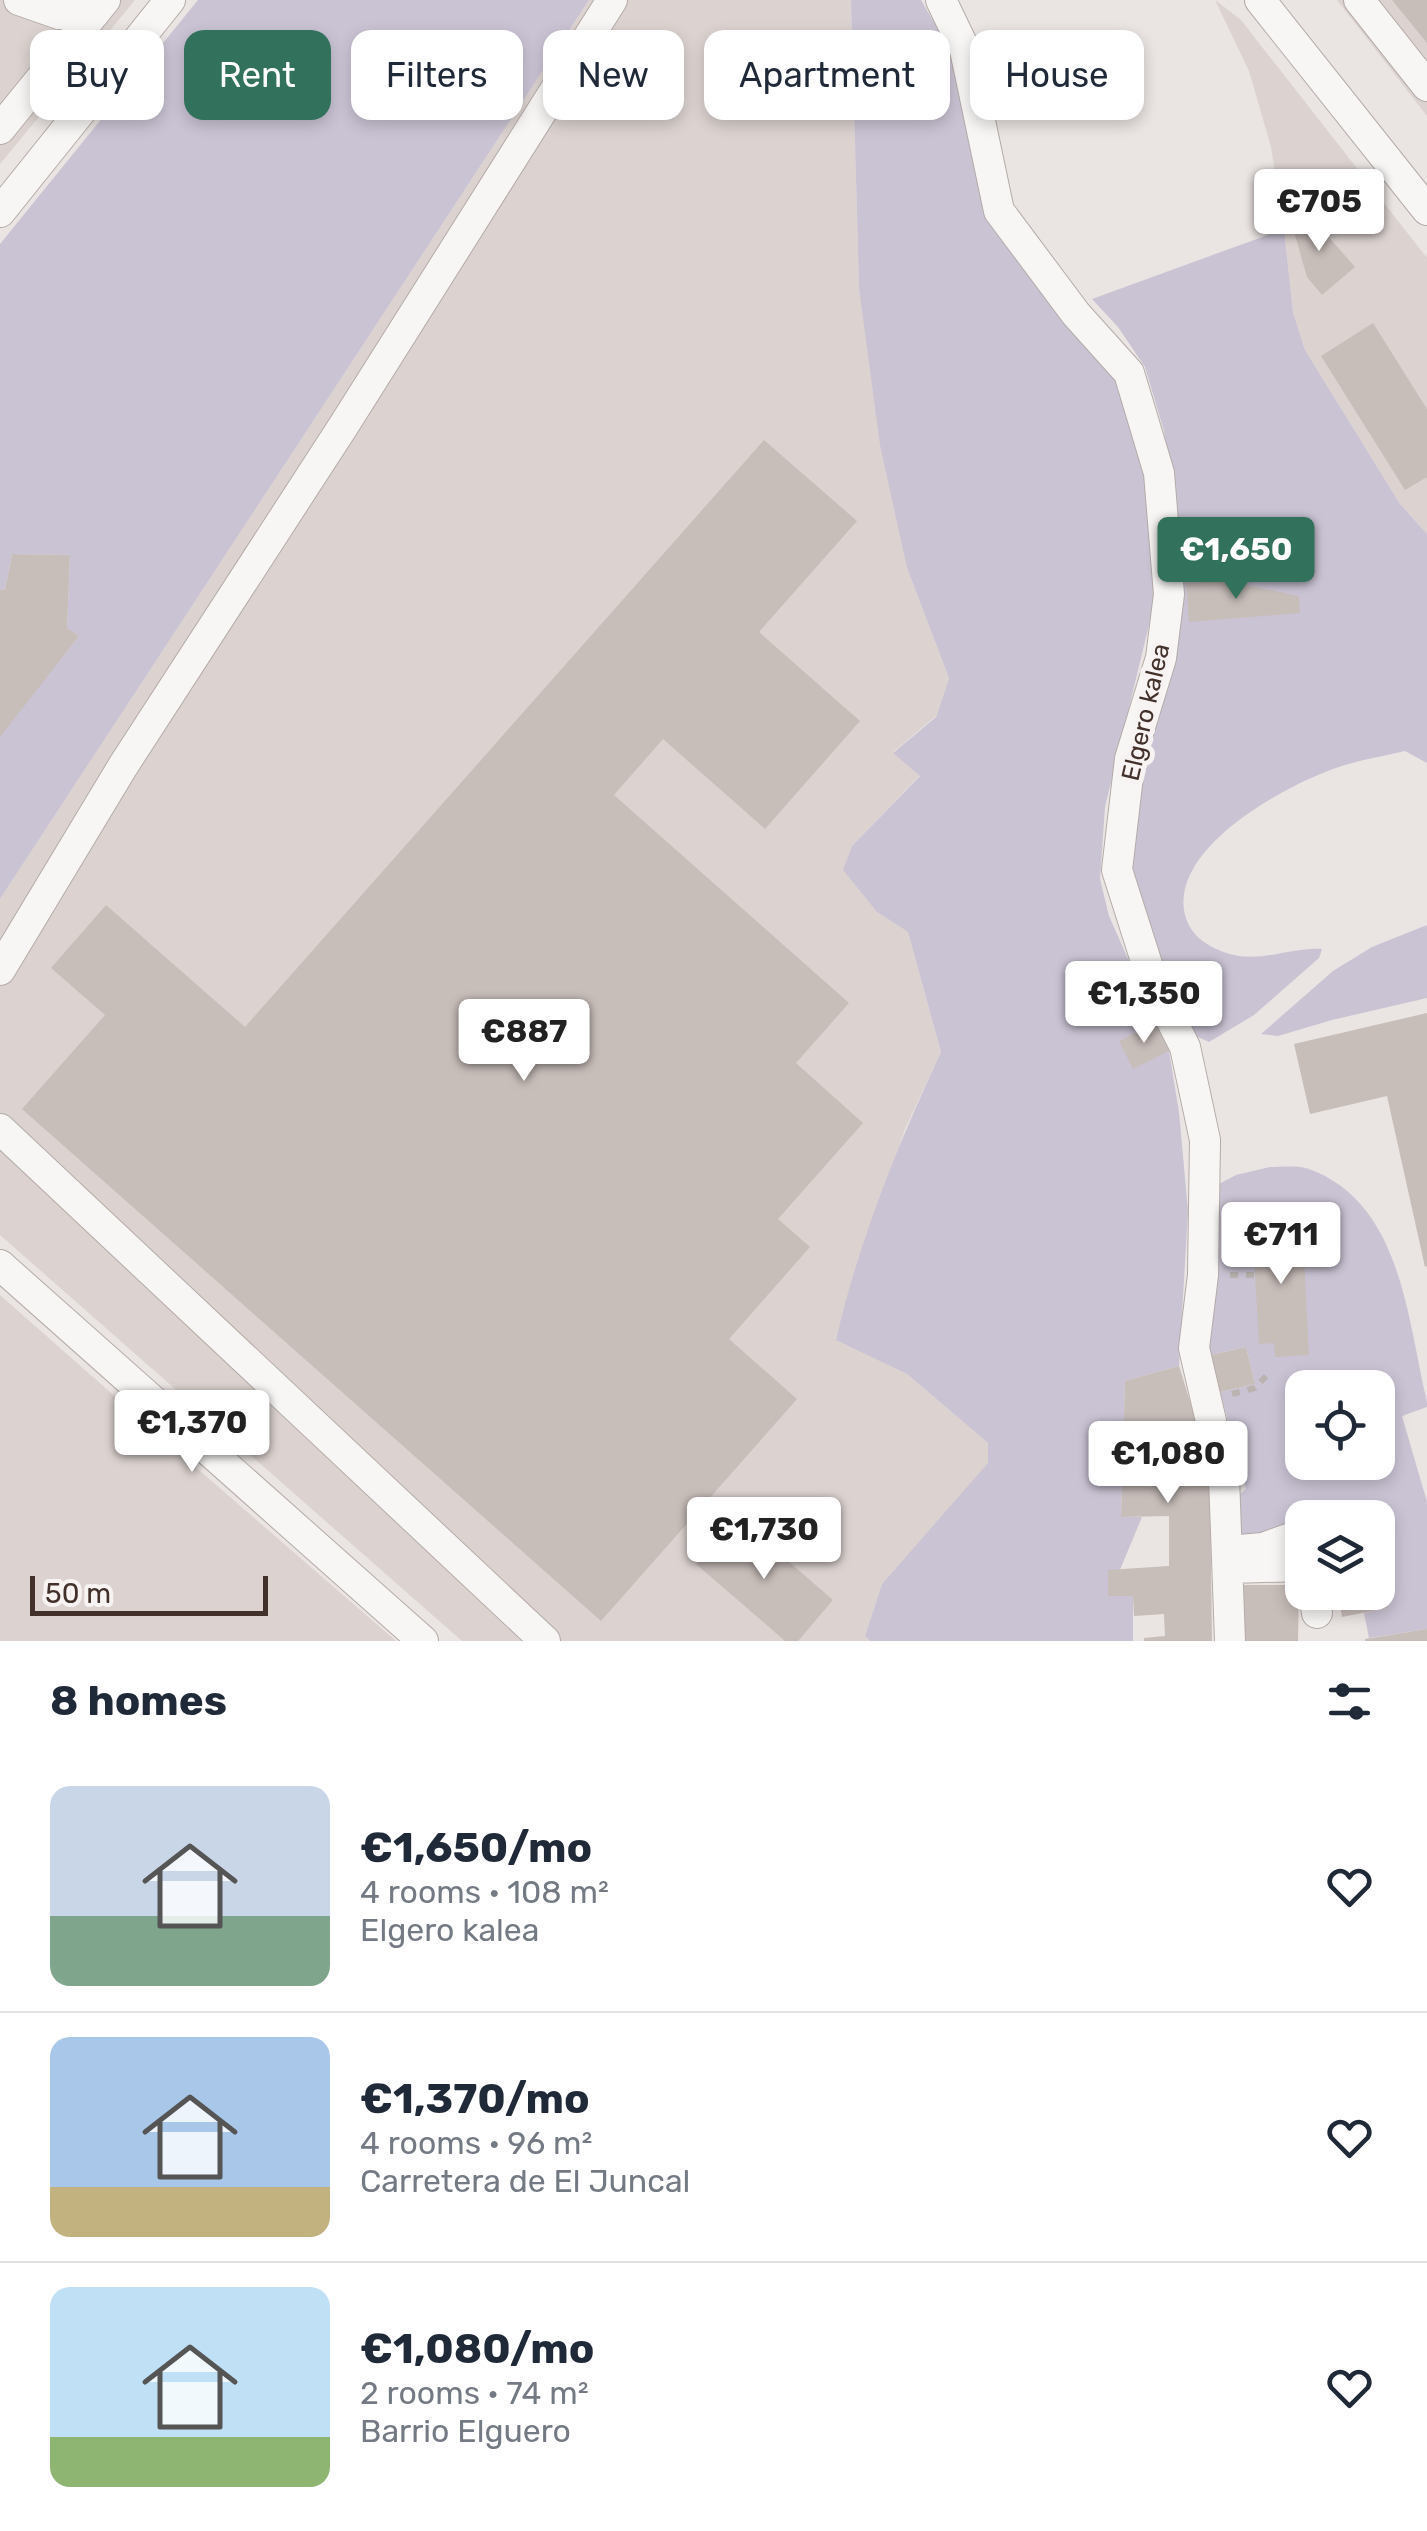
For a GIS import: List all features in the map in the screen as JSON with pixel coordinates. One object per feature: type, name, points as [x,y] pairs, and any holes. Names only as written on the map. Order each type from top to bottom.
[{"type":"street","points":[[0,14],[9,0]]},
{"type":"street","points":[[18,0],[59,14],[99,7]]},
{"type":"street","points":[[0,212],[170,0]]},
{"type":"street","points":[[0,970],[123,766],[612,0]]},
{"type":"street","name":"Elgero kalea","points":[[941,0],[965,50],[1000,211],[1076,314],[1130,373],[1159,473],[1169,594],[1161,658],[1130,758],[1117,870],[1154,986],[1185,1048],[1206,1140],[1203,1275],[1194,1348],[1206,1400]]},
{"type":"street","points":[[1260,0],[1427,210]]},
{"type":"street","points":[[1360,0],[1427,86]]},
{"type":"street","points":[[0,129],[99,7]]},
{"type":"street","points":[[0,1130],[545,1641]]},
{"type":"street","points":[[0,1265],[423,1641]]},
{"type":"street","points":[[1206,1400],[1224,1477],[1230,1641]]},
{"type":"street","points":[[1227,1560],[1285,1540]]},
{"type":"street","points":[[1227,1560],[1285,1565]]},
{"type":"path","points":[[1206,1400],[1255,1388],[1268,1374]]},
{"type":"shaded area","points":[[0,0],[135,0],[110,30],[30,30],[30,120],[36,120],[0,164]]},
{"type":"shaded area","points":[[198,0],[589,0],[569,30],[543,30],[543,70],[523,101],[523,30],[351,30],[351,120],[510,120],[0,899],[0,735],[79,636],[67,628],[70,555],[12,554],[5,590],[0,589],[0,244],[101,120],[164,120],[164,42]]},
{"type":"shaded area","points":[[589,0],[851,0],[852,30],[704,30],[704,120],[854,120],[859,288],[907,568],[949,678],[936,716],[893,752],[920,775],[852,846],[877,912],[908,932],[941,1052],[905,1129],[836,1339],[907,1374],[988,1443],[989,1463],[882,1584],[865,1636],[870,1641],[462,1641],[0,1235],[0,899],[510,120],[523,120],[523,101],[543,70],[543,120],[684,120],[684,30],[569,30]]},
{"type":"shaded area","points":[[851,0],[921,0],[938,30],[852,30]]},
{"type":"shaded area","points":[[1215,0],[1241,20],[1427,258],[1427,534],[1400,504],[1305,350],[1293,312],[1271,147],[1249,71]]},
{"type":"shaded area","points":[[1337,0],[1427,0],[1427,116]]},
{"type":"shaded area","points":[[950,50],[956,60],[992,220],[1049,303],[1121,383],[1147,487],[1155,600],[1105,807],[1100,879],[1109,916],[1169,1051],[1188,1211],[1179,1366],[1125,1381],[1121,1517],[1142,1517],[1109,1596],[1133,1596],[1133,1641],[870,1641],[865,1636],[882,1584],[988,1463],[988,1443],[907,1374],[836,1340],[881,1193],[941,1052],[908,932],[877,912],[843,870],[852,846],[920,776],[893,753],[936,717],[949,678],[907,568],[880,445],[859,288],[854,120],[950,120]]},
{"type":"shaded area","points":[[1284,229],[1293,312],[1305,350],[1400,504],[1427,534],[1427,763],[1405,751],[1322,773],[1241,819],[1197,862],[1186,885],[1184,910],[1194,933],[1206,944],[1242,956],[1322,949],[1319,958],[1254,1015],[1209,1042],[1189,1033],[1173,1003],[1135,888],[1129,857],[1140,771],[1178,579],[1179,533],[1164,431],[1145,367],[1118,327],[1092,299]]},
{"type":"shaded area","points":[[1427,925],[1427,998],[1278,1036],[1261,1034],[1333,971],[1372,947]]},
{"type":"shaded area","points":[[1270,1167],[1309,1169],[1340,1185],[1364,1208],[1382,1236],[1405,1301],[1427,1402],[1427,1407],[1402,1416],[1427,1502],[1427,1629],[1369,1638],[1364,1613],[1395,1610],[1395,1500],[1285,1500],[1285,1535],[1240,1544],[1235,1498],[1246,1489],[1220,1392],[1255,1384],[1246,1347],[1211,1355],[1204,1342],[1219,1184],[1236,1175]]},
{"type":"shaded area","points":[[0,1295],[170,1445],[396,1641],[0,1641]]},
{"type":"building","points":[[1392,0],[1427,0],[1427,43]]},
{"type":"building","points":[[1304,209],[1355,267],[1322,295],[1307,277],[1291,221]]},
{"type":"building","points":[[1373,323],[1427,409],[1427,477],[1405,490],[1321,356]]},
{"type":"building","points":[[764,440],[857,521],[759,632],[860,721],[765,829],[663,739],[614,795],[849,1003],[796,1063],[863,1123],[778,1219],[810,1247],[729,1339],[797,1399],[601,1621],[22,1109],[105,1015],[51,968],[106,905],[245,1027]]},
{"type":"building","points":[[12,554],[70,555],[67,628],[79,636],[0,737],[0,589],[5,590]]},
{"type":"building","points":[[1226,581],[1299,596],[1300,613],[1189,622],[1186,583]]},
{"type":"building","points":[[1427,1013],[1425,1267],[1387,1096],[1310,1114],[1294,1044]]},
{"type":"building","points":[[1155,1023],[1169,1051],[1133,1069],[1119,1041]]},
{"type":"building","points":[[1302,1220],[1309,1355],[1275,1357],[1274,1343],[1259,1344],[1252,1222]]},
{"type":"building","points":[[1246,1347],[1255,1384],[1220,1392],[1211,1355]]},
{"type":"building","points":[[1179,1366],[1203,1444],[1210,1500],[1212,1641],[1144,1641],[1165,1636],[1164,1614],[1134,1616],[1133,1596],[1108,1596],[1108,1570],[1169,1566],[1169,1516],[1121,1517],[1125,1381]]},
{"type":"building","points":[[737,1517],[833,1600],[798,1641],[785,1641],[696,1564]]},
{"type":"building","points":[[1241,1585],[1285,1585],[1285,1610],[1299,1610],[1298,1641],[1240,1641]]},
{"type":"building","points":[[1341,1610],[1378,1610],[1342,1617]]},
{"type":"building","points":[[1427,1629],[1427,1641],[1365,1641],[1365,1639]]}]
